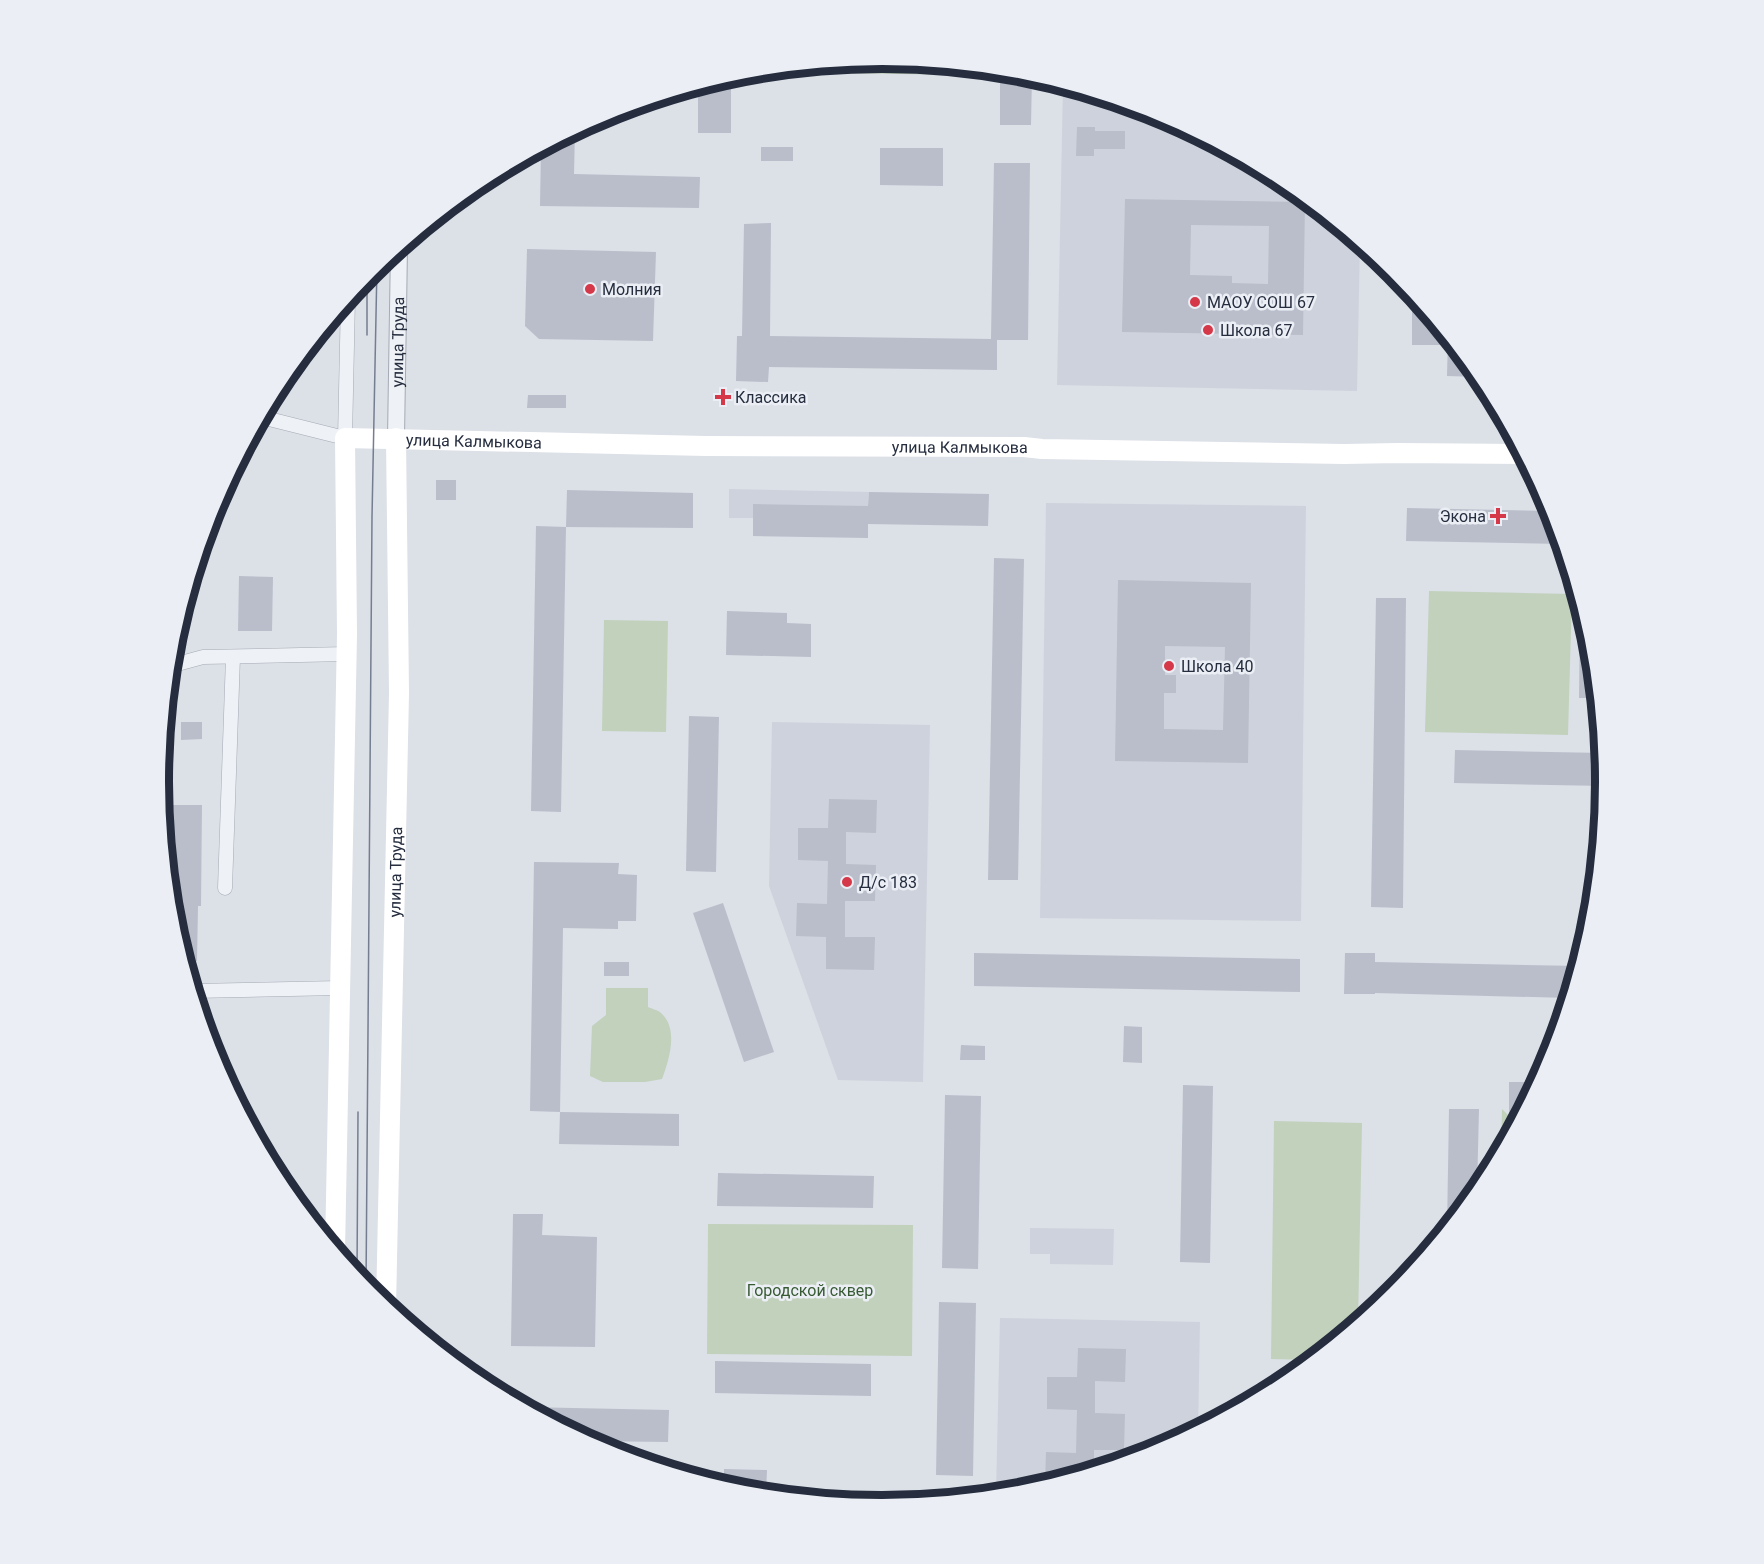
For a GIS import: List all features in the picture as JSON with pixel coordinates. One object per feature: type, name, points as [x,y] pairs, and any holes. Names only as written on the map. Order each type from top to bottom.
[{"type":"main road","points":[[335,1239],[347,654],[345,438],[396,438]]},
{"type":"main road","name":"улица Калмыкова","points":[[396,438],[706,446],[1024,447],[1514,454]]},
{"type":"main road","name":"улица Труда","points":[[386,1294],[399,693],[396,438]]},
{"type":"street","name":"улица Труда","points":[[396,438],[399,258]]},
{"type":"street","points":[[269,419],[345,438],[348,310]]},
{"type":"street","points":[[179,663],[203,657],[347,654]]},
{"type":"street","points":[[225,888],[233,657]]},
{"type":"street","points":[[201,992],[340,988]]},
{"type":"shaded area","points":[[1063,92],[1155,123],[1239,165],[1316,216],[1360,253],[1357,391],[1057,385]]},
{"type":"shaded area","points":[[729,489],[869,492],[868,506],[753,518],[729,518]]},
{"type":"shaded area","points":[[1046,503],[1306,506],[1301,921],[1040,918]]},
{"type":"shaded area","points":[[772,722],[930,725],[923,1082],[838,1080],[769,886]]},
{"type":"shaded area","points":[[1030,1228],[1114,1229],[1113,1265],[1050,1264],[1050,1254],[1030,1254]]},
{"type":"shaded area","points":[[1000,1318],[1200,1322],[1198,1420],[1155,1441],[1111,1457],[1067,1471],[996,1485]]},
{"type":"green space","points":[[882,69],[964,75],[828,73]]},
{"type":"green space","points":[[1429,591],[1570,594],[1572,601],[1568,735],[1425,732]]},
{"type":"green space","points":[[604,620],[668,621],[666,732],[602,731]]},
{"type":"green space","points":[[606,988],[648,988],[648,1007],[660,1012],[670,1027],[670,1054],[662,1079],[645,1082],[603,1082],[590,1076],[592,1026],[606,1015]]},
{"type":"green space","points":[[1502,1109],[1510,1117],[1501,1133]]},
{"type":"green space","points":[[1274,1121],[1362,1123],[1358,1312],[1300,1360],[1271,1359]]},
{"type":"green space","name":"Городской сквер","points":[[708,1224],[913,1225],[912,1356],[707,1354]]},
{"type":"building","points":[[1000,79],[1032,85],[1031,125],[1000,125]]},
{"type":"building","points":[[731,86],[731,133],[698,133],[698,93]]},
{"type":"building","points":[[1077,127],[1095,127],[1095,131],[1125,131],[1125,149],[1094,149],[1094,156],[1076,156]]},
{"type":"building","points":[[575,139],[574,174],[700,177],[699,208],[540,206],[541,157]]},
{"type":"building","points":[[761,147],[793,147],[793,161],[761,161]]},
{"type":"building","points":[[880,148],[943,148],[943,186],[880,185]]},
{"type":"building","points":[[994,163],[1030,163],[1028,340],[997,340],[997,370],[769,367],[768,382],[736,381],[737,336],[742,336],[744,224],[771,223],[770,336],[991,339]]},
{"type":"building","points":[[1125,199],[1296,202],[1305,208],[1303,335],[1122,332]],"holes":[[[1191,225],[1269,226],[1268,284],[1232,283],[1232,276],[1190,275]]]},
{"type":"building","name":"Молния","points":[[527,249],[656,252],[653,341],[539,339],[525,326]]},
{"type":"building","points":[[1412,306],[1446,345],[1412,345]]},
{"type":"building","points":[[1448,348],[1468,377],[1447,376]]},
{"type":"building","points":[[528,395],[566,395],[566,408],[527,408]]},
{"type":"building","points":[[436,480],[456,480],[456,500],[436,500]]},
{"type":"building","points":[[567,490],[693,493],[693,528],[566,527]]},
{"type":"building","points":[[869,492],[989,494],[988,526],[868,524],[868,538],[753,536],[753,504],[868,506]]},
{"type":"building","points":[[1407,508],[1542,511],[1554,544],[1406,541]]},
{"type":"building","points":[[536,526],[566,527],[561,812],[531,811]]},
{"type":"building","points":[[994,558],[1024,559],[1018,880],[988,880]]},
{"type":"building","points":[[239,576],[273,577],[272,631],[238,631]]},
{"type":"building","points":[[1118,580],[1251,583],[1248,763],[1115,761]],"holes":[[[1165,646],[1225,647],[1223,730],[1164,729],[1164,693],[1176,693],[1176,675],[1165,675]]]},
{"type":"building","points":[[1376,598],[1406,598],[1403,908],[1371,907]]},
{"type":"building","points":[[727,611],[787,613],[787,623],[811,624],[811,657],[726,655]]},
{"type":"building","points":[[1580,637],[1590,698],[1579,698]]},
{"type":"building","points":[[689,716],[719,717],[716,872],[686,871]]},
{"type":"building","points":[[181,722],[202,722],[202,739],[181,740]]},
{"type":"building","points":[[1455,750],[1594,753],[1595,786],[1454,783]]},
{"type":"building","points":[[829,799],[877,800],[876,833],[846,832],[846,864],[876,865],[875,901],[845,901],[845,937],[875,937],[874,970],[826,969],[826,937],[796,936],[797,903],[827,904],[828,861],[798,860],[798,828],[828,828]]},
{"type":"building","points":[[170,805],[202,805],[201,906],[198,906],[197,961],[192,961],[175,875]]},
{"type":"building","points":[[534,862],[619,863],[618,874],[637,875],[636,921],[618,921],[618,929],[563,928],[560,1112],[530,1111]]},
{"type":"building","points":[[723,903],[774,1052],[744,1062],[693,913]]},
{"type":"building","points":[[974,953],[1300,959],[1300,992],[974,986]]},
{"type":"building","points":[[1345,953],[1375,953],[1375,962],[1571,966],[1561,998],[1344,994]]},
{"type":"building","points":[[604,962],[629,962],[629,976],[604,976]]},
{"type":"building","points":[[1124,1026],[1142,1027],[1142,1063],[1123,1062]]},
{"type":"building","points":[[961,1045],[985,1046],[985,1060],[960,1060]]},
{"type":"building","points":[[1509,1082],[1528,1082],[1511,1115],[1509,1115]]},
{"type":"building","points":[[1183,1085],[1213,1086],[1210,1263],[1180,1262]]},
{"type":"building","points":[[945,1095],[981,1096],[978,1269],[942,1268]]},
{"type":"building","points":[[1449,1109],[1479,1109],[1477,1174],[1447,1217]]},
{"type":"building","points":[[560,1112],[679,1114],[679,1146],[559,1144]]},
{"type":"building","points":[[718,1173],[874,1176],[873,1208],[717,1206]]},
{"type":"building","points":[[513,1214],[543,1214],[542,1235],[597,1237],[595,1347],[511,1346]]},
{"type":"building","points":[[939,1302],[976,1303],[973,1476],[936,1475]]},
{"type":"building","points":[[1078,1348],[1126,1349],[1125,1382],[1095,1381],[1095,1413],[1125,1414],[1124,1450],[1094,1450],[1094,1462],[1045,1476],[1046,1452],[1076,1453],[1077,1410],[1047,1409],[1047,1377],[1077,1377]]},
{"type":"building","points":[[715,1361],[871,1364],[871,1396],[715,1393]]},
{"type":"building","points":[[541,1407],[669,1410],[668,1442],[610,1441]]},
{"type":"building","points":[[724,1469],[767,1470],[766,1485],[724,1477]]},
{"type":"tram line","points":[[366,1273],[372,517],[377,279]]},
{"type":"tram line","points":[[367,290],[367,335]]},
{"type":"tram line","points":[[357,1264],[358,1112]]},
{"type":"place","name":"Молния","points":[[590,289]]},
{"type":"place","name":"МАОУ СОШ 67","points":[[1195,302]]},
{"type":"place","name":"Школа 67","points":[[1208,330]]},
{"type":"place","name":"Классика","points":[[723,397]]},
{"type":"place","name":"Экона","points":[[1498,516]]},
{"type":"place","name":"Школа 40","points":[[1169,666]]},
{"type":"place","name":"Д/с 183","points":[[847,882]]}]
